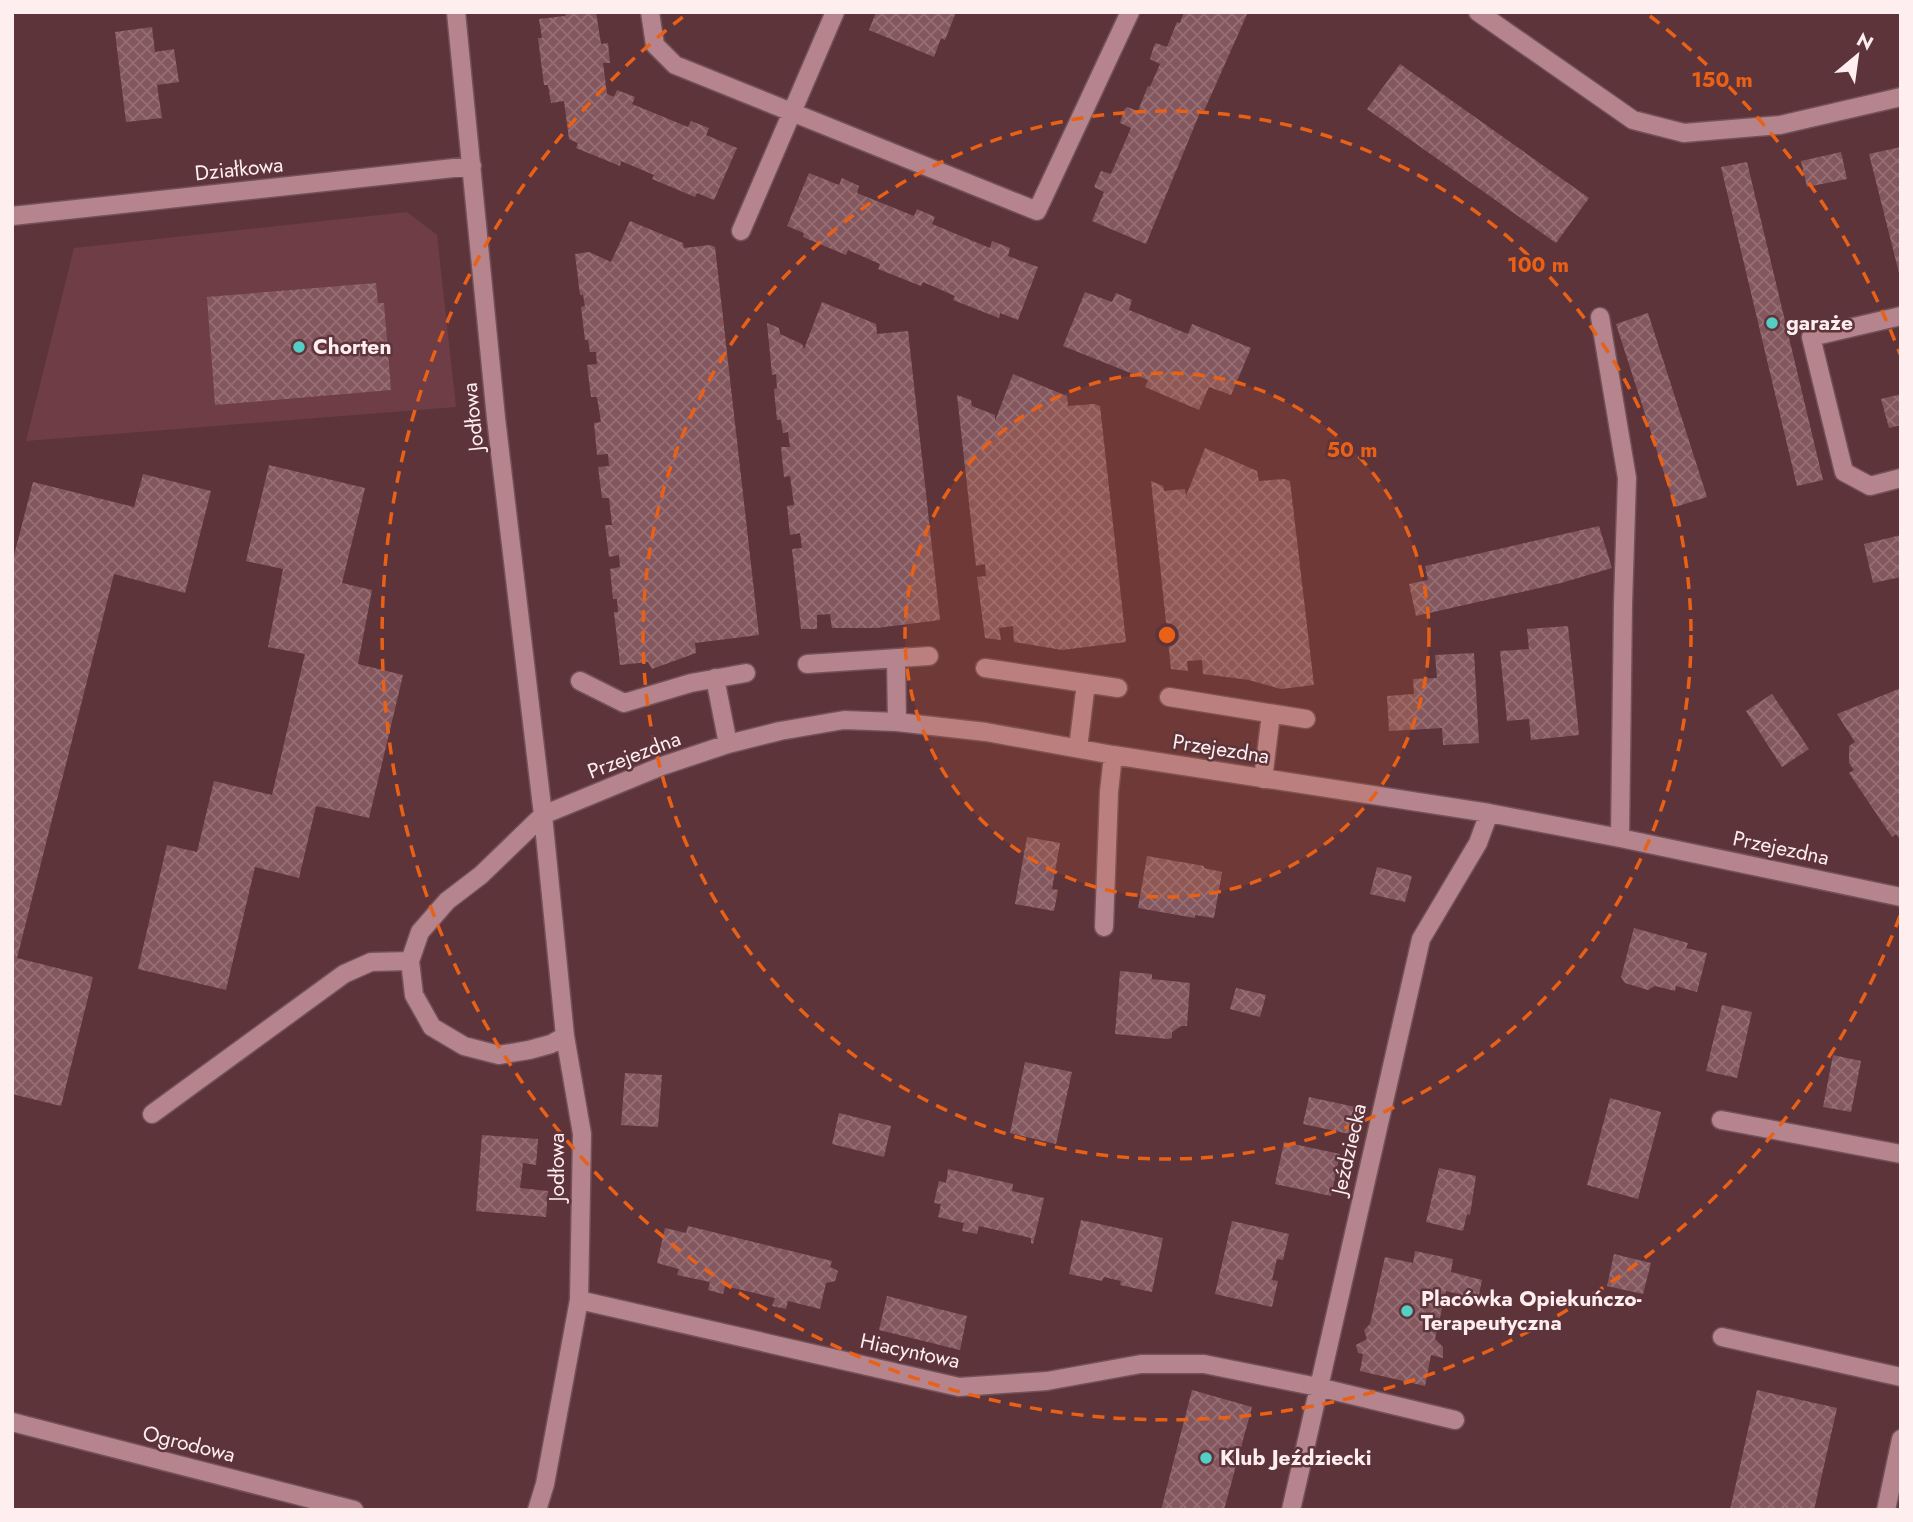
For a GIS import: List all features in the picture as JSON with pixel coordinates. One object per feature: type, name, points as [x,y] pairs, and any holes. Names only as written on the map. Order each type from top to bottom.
[{"type":"street","name":"Jodłowa","points":[[456,12],[496,418],[543,816],[565,1036],[582,1134],[579,1300]]},
{"type":"street","points":[[650,12],[655,46],[676,65],[1037,211],[1130,12]]},
{"type":"street","points":[[741,231],[835,12]]},
{"type":"street","points":[[1478,12],[1633,120],[1684,133],[1780,125],[1901,97]]},
{"type":"street","name":"Działkowa","points":[[12,216],[472,166]]},
{"type":"street","points":[[1901,316],[1811,337],[1844,472],[1870,486],[1901,478]]},
{"type":"street","points":[[1600,317],[1628,478],[1623,604],[1620,838]]},
{"type":"street","points":[[807,664],[929,656]]},
{"type":"street","points":[[895,658],[898,722]]},
{"type":"street","points":[[985,668],[1118,688]]},
{"type":"street","points":[[580,681],[624,703],[691,683],[746,673]]},
{"type":"street","points":[[715,678],[728,744]]},
{"type":"street","points":[[1078,748],[1086,683]]},
{"type":"street","points":[[1169,697],[1306,719]]},
{"type":"street","points":[[1263,779],[1271,713]]},
{"type":"street","name":"Przejezdna","points":[[543,816],[662,766],[728,744],[780,731],[844,720],[898,722],[986,732],[1113,755],[1489,813],[1901,897]]},
{"type":"street","points":[[1104,927],[1113,755]]},
{"type":"street","name":"Jeździecka","points":[[1291,1510],[1421,939],[1478,843],[1489,813]]},
{"type":"street","points":[[543,816],[481,875],[447,901],[419,932],[410,961],[414,995],[432,1027],[464,1046],[499,1055],[551,1044],[565,1036]]},
{"type":"street","points":[[152,1114],[344,974],[371,962],[410,961]]},
{"type":"street","points":[[1721,1119],[1901,1154]]},
{"type":"street","points":[[537,1510],[545,1484],[579,1300]]},
{"type":"street","name":"Hiacyntowa","points":[[579,1300],[959,1387],[1047,1381],[1141,1364],[1203,1364],[1318,1387],[1455,1420]]},
{"type":"street","points":[[1722,1337],[1901,1377]]},
{"type":"street","name":"Ogrodowa","points":[[12,1422],[354,1510]]},
{"type":"street","points":[[1892,1507],[1901,1439]]},
{"type":"shaded area","points":[[407,212],[437,235],[456,407],[26,441],[74,248]]},
{"type":"building","points":[[567,12],[596,12],[601,44],[608,43],[610,63],[603,63],[607,94],[614,97],[617,90],[635,97],[632,104],[688,127],[691,121],[709,128],[706,135],[737,148],[714,200],[697,193],[695,197],[652,179],[654,175],[621,161],[620,166],[576,148],[578,143],[569,139],[564,101],[551,103],[548,85],[544,85],[538,38],[542,38],[539,19],[565,16]]},
{"type":"building","points":[[876,12],[956,12],[945,40],[941,38],[934,57],[869,30]]},
{"type":"building","points":[[1184,12],[1248,12],[1204,111],[1201,110],[1146,244],[1092,221],[1104,192],[1094,187],[1101,171],[1111,174],[1131,128],[1120,123],[1124,110],[1127,107],[1138,111],[1160,64],[1150,59],[1154,46],[1156,43],[1167,47]]},
{"type":"building","points":[[152,27],[155,52],[174,49],[179,82],[157,85],[162,118],[126,122],[115,32]]},
{"type":"building","points":[[1400,64],[1589,198],[1556,243],[1367,109]]},
{"type":"building","points":[[1901,147],[1901,276],[1900,277],[1869,154]]},
{"type":"building","points":[[1841,152],[1847,179],[1807,187],[1801,161]]},
{"type":"building","name":"garaże","points":[[1747,162],[1823,480],[1797,486],[1721,167]]},
{"type":"building","points":[[809,173],[839,185],[842,178],[859,186],[857,193],[914,216],[917,209],[935,217],[932,224],[990,248],[992,241],[1010,248],[1008,256],[1038,267],[1018,320],[1000,313],[999,318],[953,300],[955,296],[923,282],[921,286],[878,269],[880,264],[848,250],[846,255],[803,237],[804,233],[787,226]]},
{"type":"building","points":[[630,221],[683,243],[684,248],[710,245],[715,247],[759,635],[695,643],[696,653],[652,669],[648,662],[620,665],[614,612],[618,612],[617,599],[613,599],[610,569],[620,567],[619,555],[609,557],[605,525],[612,525],[609,498],[602,498],[598,467],[609,466],[608,454],[597,455],[594,423],[601,422],[597,397],[591,397],[587,365],[597,364],[596,352],[590,352],[588,340],[585,340],[581,307],[585,306],[583,295],[580,295],[575,254],[589,252],[611,262]]},
{"type":"building","name":"Chorten","points":[[376,283],[378,303],[384,303],[391,390],[215,405],[207,297]]},
{"type":"building","points":[[1085,292],[1112,302],[1116,293],[1132,300],[1129,310],[1188,334],[1192,324],[1251,348],[1231,395],[1209,387],[1199,410],[1145,387],[1148,380],[1063,346]]},
{"type":"building","points":[[822,302],[876,324],[877,334],[908,331],[940,620],[877,628],[832,628],[830,614],[817,615],[817,629],[801,629],[792,549],[802,548],[800,533],[790,535],[787,506],[794,505],[790,476],[784,477],[781,447],[790,447],[788,432],[783,433],[781,420],[777,420],[774,389],[777,388],[776,374],[772,375],[767,323],[779,328],[780,334],[802,344],[804,349]]},
{"type":"building","points":[[1648,313],[1707,497],[1675,507],[1616,324]]},
{"type":"building","points":[[1013,374],[1067,396],[1068,406],[1100,406],[1126,642],[1062,650],[1014,642],[1013,626],[999,628],[1001,640],[985,638],[977,577],[986,576],[985,564],[976,566],[957,395],[971,400],[972,406],[995,415],[995,421]]},
{"type":"building","points":[[1901,394],[1901,425],[1889,428],[1881,399]]},
{"type":"building","points":[[1205,448],[1257,471],[1259,481],[1290,481],[1314,685],[1281,689],[1249,680],[1203,674],[1202,660],[1187,661],[1188,671],[1171,669],[1151,481],[1163,486],[1164,491],[1185,489],[1186,496]]},
{"type":"building","points":[[269,465],[365,488],[342,583],[372,590],[358,664],[403,675],[369,818],[316,806],[299,878],[255,867],[226,990],[138,969],[167,845],[197,852],[214,781],[272,795],[305,654],[268,647],[283,569],[246,561]]},
{"type":"building","points":[[143,474],[211,491],[185,593],[114,574],[17,958],[93,977],[61,1106],[12,1094],[12,563],[33,482],[134,507]]},
{"type":"building","points":[[1599,526],[1612,568],[1561,583],[1416,616],[1409,584],[1428,580],[1425,566]]},
{"type":"building","points":[[1901,535],[1901,577],[1873,583],[1864,544]]},
{"type":"building","points":[[1568,626],[1579,735],[1531,740],[1529,719],[1507,721],[1500,651],[1529,649],[1527,629]]},
{"type":"building","points":[[1474,653],[1479,743],[1443,745],[1442,728],[1389,731],[1387,696],[1414,694],[1413,679],[1437,678],[1435,655]]},
{"type":"building","points":[[1901,688],[1901,841],[1896,834],[1892,837],[1849,773],[1854,770],[1849,763],[1849,746],[1855,742],[1837,714]]},
{"type":"building","points":[[1772,694],[1809,749],[1782,767],[1746,711]]},
{"type":"building","points":[[1027,837],[1060,843],[1052,889],[1058,890],[1054,911],[1015,904]]},
{"type":"building","points":[[1147,856],[1204,866],[1222,872],[1214,918],[1195,915],[1195,918],[1138,908]]},
{"type":"building","points":[[1377,867],[1412,876],[1405,902],[1370,894]]},
{"type":"building","points":[[1634,928],[1688,943],[1686,948],[1707,953],[1697,992],[1676,986],[1675,991],[1655,986],[1648,990],[1625,983],[1621,977]]},
{"type":"building","points":[[1120,971],[1152,974],[1152,979],[1190,983],[1187,1026],[1181,1026],[1172,1032],[1172,1038],[1168,1039],[1115,1034]]},
{"type":"building","points":[[1236,988],[1266,995],[1260,1017],[1230,1009]]},
{"type":"building","points":[[1722,1005],[1752,1012],[1737,1078],[1706,1071]]},
{"type":"building","points":[[1833,1055],[1861,1061],[1851,1112],[1823,1107]]},
{"type":"building","points":[[1025,1062],[1072,1072],[1056,1144],[1010,1133]]},
{"type":"building","points":[[625,1073],[662,1075],[658,1127],[621,1125]]},
{"type":"building","points":[[1309,1097],[1360,1108],[1354,1135],[1303,1124]]},
{"type":"building","points":[[1610,1098],[1661,1112],[1638,1199],[1587,1185]]},
{"type":"building","points":[[839,1113],[891,1126],[884,1157],[832,1144]]},
{"type":"building","points":[[482,1135],[538,1139],[536,1165],[523,1163],[520,1188],[548,1191],[546,1217],[476,1211]]},
{"type":"building","points":[[1284,1142],[1340,1154],[1331,1196],[1275,1184]]},
{"type":"building","points":[[1439,1168],[1476,1176],[1470,1215],[1467,1214],[1463,1231],[1426,1222]]},
{"type":"building","points":[[948,1169],[1013,1184],[1012,1191],[1044,1198],[1033,1244],[1031,1238],[979,1226],[977,1234],[962,1231],[964,1223],[938,1217],[941,1204],[934,1203],[939,1181],[946,1183]]},
{"type":"building","points":[[1081,1220],[1163,1238],[1152,1292],[1120,1285],[1121,1281],[1104,1277],[1102,1281],[1069,1274]]},
{"type":"building","points":[[1232,1221],[1289,1234],[1283,1260],[1277,1259],[1272,1280],[1278,1281],[1272,1307],[1215,1294]]},
{"type":"building","points":[[688,1226],[832,1261],[830,1267],[838,1271],[835,1281],[826,1283],[820,1309],[788,1301],[786,1309],[772,1306],[775,1298],[725,1286],[723,1294],[708,1290],[710,1282],[677,1275],[679,1269],[657,1263],[665,1228],[686,1233]]},
{"type":"building","name":"Placówka Opiekuńczo- Terapeutyczna","points":[[1415,1251],[1453,1259],[1451,1272],[1482,1280],[1478,1299],[1446,1291],[1435,1339],[1443,1347],[1443,1358],[1431,1355],[1425,1386],[1360,1371],[1363,1354],[1358,1353],[1356,1345],[1367,1339],[1364,1330],[1370,1324],[1385,1257],[1413,1263]]},
{"type":"building","points":[[1614,1254],[1651,1263],[1643,1294],[1607,1286]]},
{"type":"building","points":[[887,1296],[967,1316],[960,1350],[879,1330]]},
{"type":"building","name":"Klub Jeździecki","points":[[1192,1390],[1252,1407],[1224,1510],[1161,1510]]},
{"type":"building","points":[[1757,1390],[1837,1408],[1814,1510],[1730,1510]]},
{"type":"place","name":"garaże","points":[[1772,323]]},
{"type":"place","name":"Chorten","points":[[299,347]]},
{"type":"place","name":"Placówka Opiekuńczo- Terapeutyczna","points":[[1407,1311]]},
{"type":"place","name":"Klub Jeździecki","points":[[1206,1458]]}]
